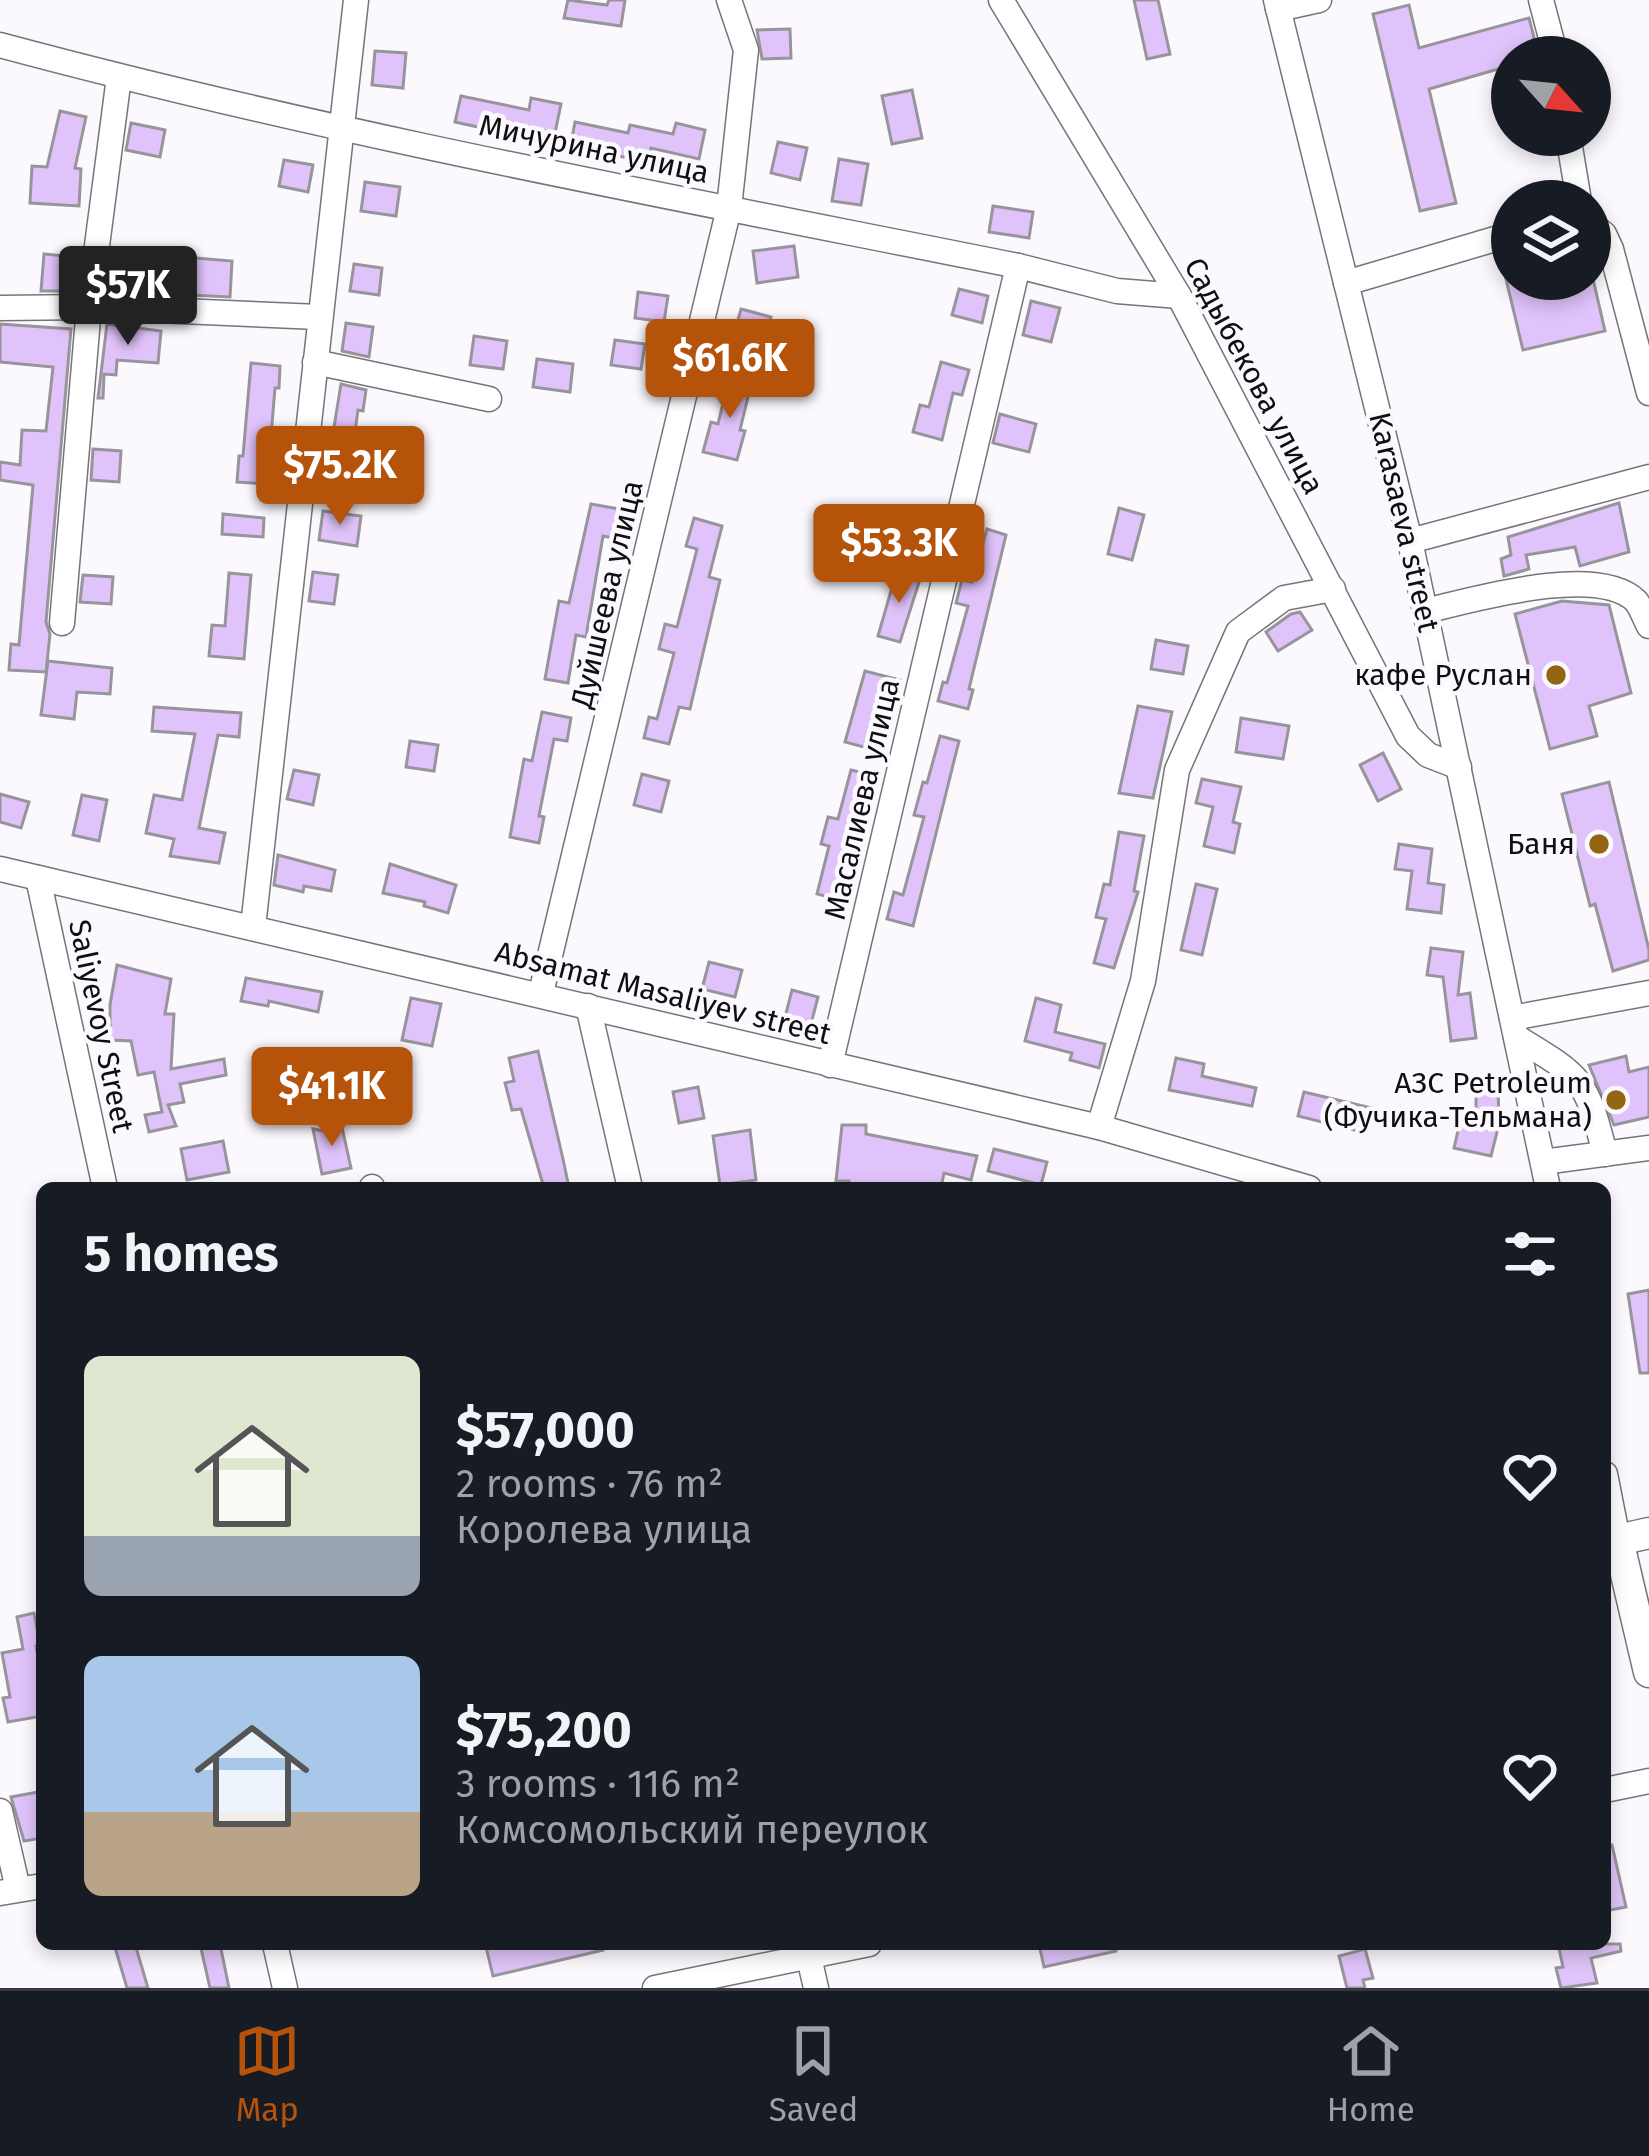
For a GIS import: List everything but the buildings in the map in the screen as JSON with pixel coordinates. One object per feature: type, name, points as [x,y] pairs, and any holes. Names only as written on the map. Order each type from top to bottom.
[{"type":"main road","points":[[1649,1533],[1611,1541],[1649,1672]]},
{"type":"street","points":[[253,927],[356,0]]},
{"type":"street","name":"Дуйшеева улица","points":[[542,993],[729,208],[746,50],[729,0]]},
{"type":"street","name":"Садыбекова улица","points":[[1000,0],[1180,296],[1408,736],[1428,755],[1459,767]]},
{"type":"street","points":[[1277,4],[1319,0]]},
{"type":"street","points":[[1541,0],[1550,36]]},
{"type":"street","name":"Karasaeva street","points":[[1277,4],[1410,542],[1547,1182]]},
{"type":"street","name":"Мичурина улица","points":[[0,45],[343,128],[1018,266],[1117,291],[1180,296]]},
{"type":"street","points":[[62,623],[89,307],[119,77]]},
{"type":"street","points":[[1346,283],[1491,240]]},
{"type":"street","points":[[1611,249],[1649,393]]},
{"type":"street","name":"Масалиева улица","points":[[830,1065],[1018,266]]},
{"type":"street","points":[[0,308],[320,317]]},
{"type":"street","points":[[315,362],[489,399]]},
{"type":"street","points":[[1410,542],[1646,470]]},
{"type":"street","points":[[1425,611],[1532,586],[1583,585],[1616,590],[1636,601],[1649,626]]},
{"type":"street","points":[[1099,1127],[1143,981],[1177,770],[1238,632],[1284,598],[1333,589]]},
{"type":"street","name":"Absamat Masaliyev street","points":[[0,869],[1099,1127],[1288,1182]]},
{"type":"street","name":"Saliyevoy Street","points":[[38,878],[104,1182]]},
{"type":"street","points":[[1514,1028],[1649,993]]},
{"type":"street","points":[[588,1006],[629,1182]]},
{"type":"street","points":[[1514,1028],[1568,1068],[1591,1097],[1605,1154]]},
{"type":"street","points":[[1543,1162],[1649,1148]]},
{"type":"street","points":[[1611,1789],[1649,1781]]},
{"type":"street","points":[[0,1811],[20,1890]]},
{"type":"street","points":[[276,1950],[285,1988]]},
{"type":"street","points":[[655,1988],[807,1950],[816,1988]]},
{"type":"place","name":"кафе Руслан","points":[[1556,675]]},
{"type":"place","name":"Баня","points":[[1599,844]]},
{"type":"place","name":"АЗС Petroleum (Фучика-Тельмана)","points":[[1616,1100]]}]
